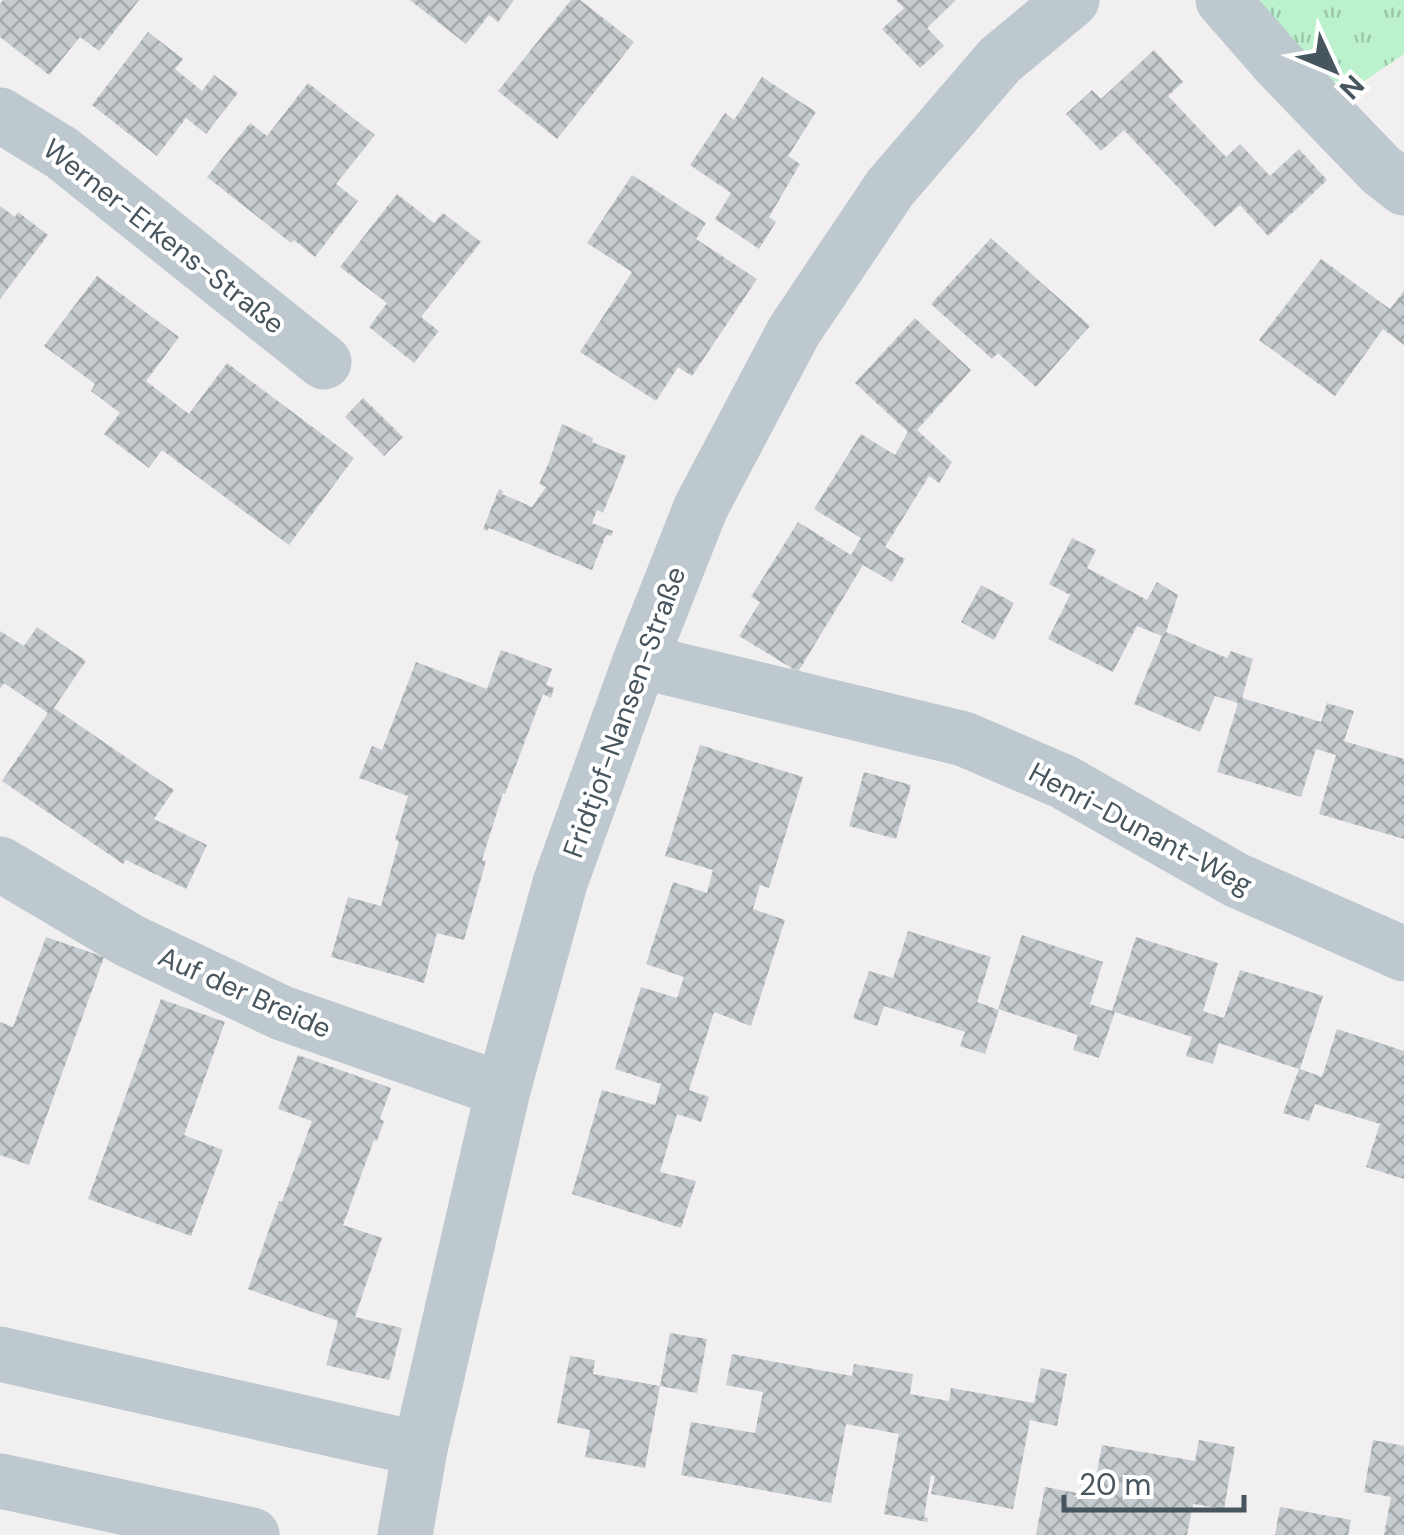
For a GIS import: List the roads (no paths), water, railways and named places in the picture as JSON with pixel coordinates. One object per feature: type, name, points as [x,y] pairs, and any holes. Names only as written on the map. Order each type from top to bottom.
[{"type":"street","name":"Fridtjof-Nansen-Straße","points":[[405,1535],[420,1449],[503,1090],[560,884],[700,506],[794,331],[890,188],[1000,60],[1072,0]]},
{"type":"street","points":[[1223,0],[1277,62],[1381,170],[1404,188]]},
{"type":"street","name":"Werner-Erkens-Straße","points":[[0,115],[62,153],[324,362]]},
{"type":"street","name":"Henri-Dunant-Weg","points":[[640,662],[964,740],[1064,782],[1236,880],[1404,954]]},
{"type":"street","name":"Auf der Breide","points":[[0,864],[130,940],[282,1014],[503,1090]]},
{"type":"street","points":[[0,1354],[420,1449]]},
{"type":"street","points":[[0,1481],[252,1535]]}]
